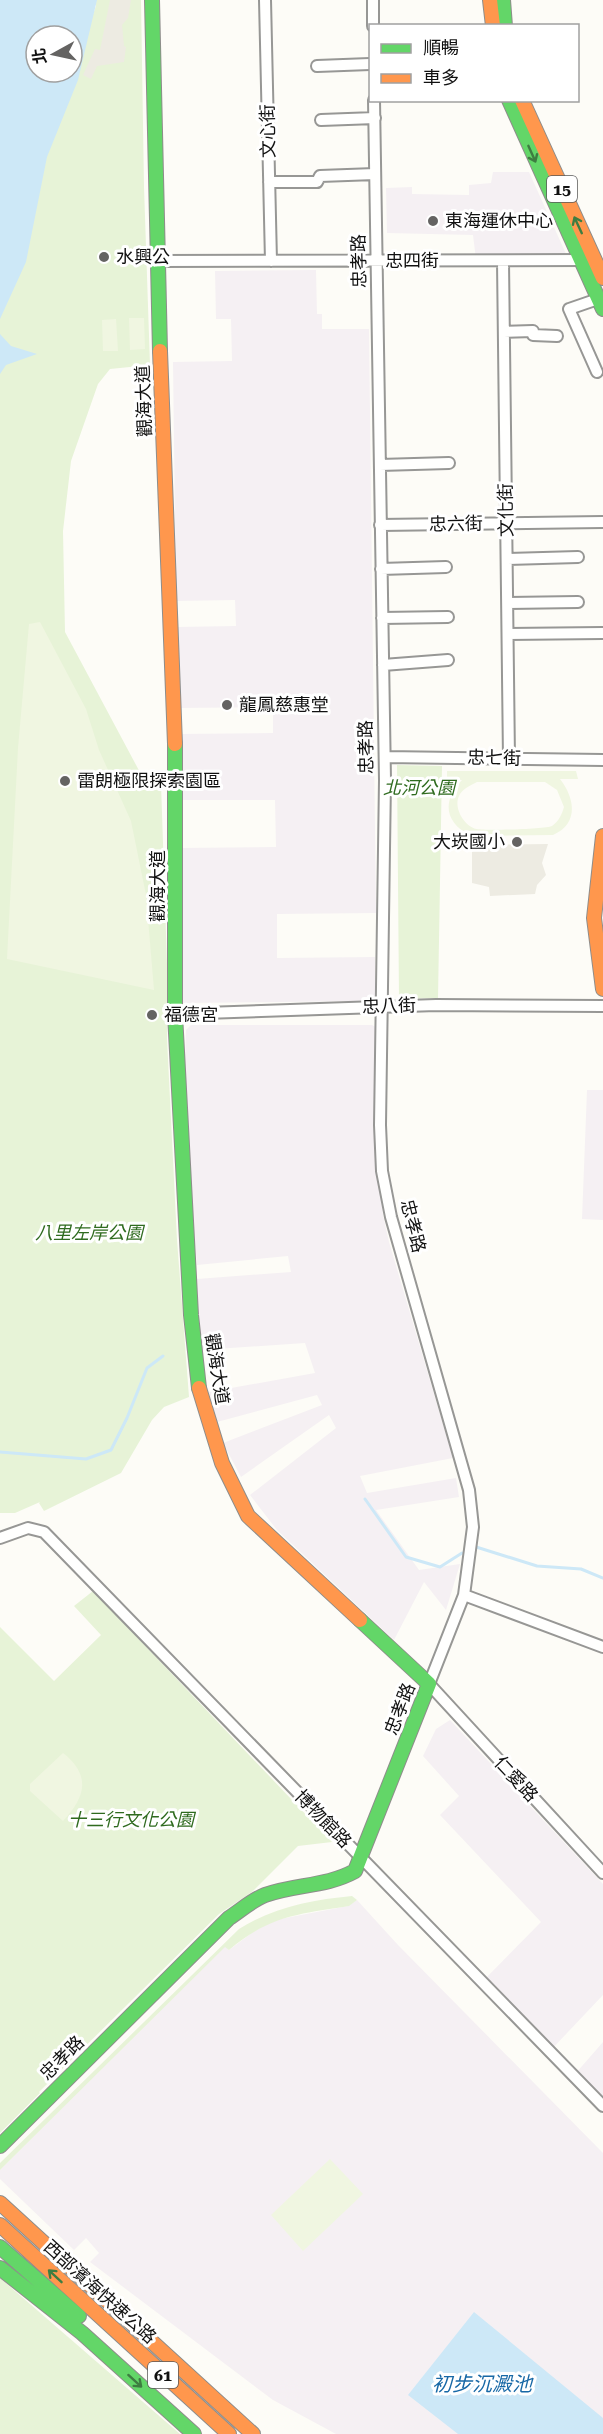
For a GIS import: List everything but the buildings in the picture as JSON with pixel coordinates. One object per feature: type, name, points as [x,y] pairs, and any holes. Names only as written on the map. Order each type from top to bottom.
[{"type":"main road","name":"觀海大道","points":[[153,0],[157,261],[176,758],[175,1014],[193,1326],[200,1396],[222,1463],[248,1516],[429,1684]]},
{"type":"main road","points":[[490,0],[493,24]]},
{"type":"main road","points":[[503,0],[505,24]]},
{"type":"main road","name":"15","points":[[511,102],[587,259],[603,278]]},
{"type":"main road","name":"15","points":[[523,102],[587,259],[601,304]]},
{"type":"main road","points":[[603,836],[594,918],[603,989]]},
{"type":"main road","name":"忠孝路","points":[[0,2146],[229,1918],[249,1903],[270,1893],[344,1879],[355,1871],[429,1684]]},
{"type":"main road","points":[[0,2203],[253,2434]]},
{"type":"main road","name":"西部濱海快速公路","points":[[0,2225],[228,2434]]},
{"type":"main road","name":"西部濱海快速公路","points":[[0,2247],[212,2434]]},
{"type":"main road","points":[[0,2268],[60,2314],[194,2434]]},
{"type":"street","name":"文心街","points":[[265,0],[271,261]]},
{"type":"street","points":[[373,0],[373,24]]},
{"type":"street","points":[[317,66],[369,64]]},
{"type":"street","name":"忠孝路","points":[[374,102],[385,757],[380,1125],[382,1171],[391,1217],[469,1490],[473,1527],[464,1595],[429,1684]]},
{"type":"street","points":[[321,120],[375,118]]},
{"type":"street","points":[[269,182],[317,182],[320,176],[375,174]]},
{"type":"street","name":"忠四街","points":[[157,261],[504,262],[587,259]]},
{"type":"street","name":"文化街","points":[[504,262],[509,758]]},
{"type":"street","points":[[597,372],[569,309],[601,304]]},
{"type":"street","points":[[504,332],[533,331],[533,335],[556,336]]},
{"type":"street","points":[[380,465],[449,463]]},
{"type":"street","name":"忠六街","points":[[380,525],[603,522]]},
{"type":"street","points":[[507,559],[578,557]]},
{"type":"street","points":[[381,569],[446,567]]},
{"type":"street","points":[[508,603],[578,602]]},
{"type":"street","points":[[382,618],[448,617]]},
{"type":"street","points":[[508,634],[603,633]]},
{"type":"street","points":[[383,665],[448,660]]},
{"type":"street","name":"忠七街","points":[[385,757],[603,760]]},
{"type":"street","name":"忠八街","points":[[175,1014],[382,1006],[603,1006]]},
{"type":"street","name":"博物館路","points":[[0,1538],[28,1528],[44,1532],[603,2106]]},
{"type":"street","points":[[464,1595],[603,1647]]},
{"type":"street","name":"仁愛路","points":[[429,1684],[603,1873]]},
{"type":"shaded area","points":[[110,0],[131,0],[128,18],[122,25],[126,47],[124,62],[97,66],[91,79],[84,76],[84,73],[95,49],[100,50]]},
{"type":"shaded area","points":[[493,172],[529,172],[567,256],[476,259],[473,235],[387,233],[386,188],[412,187],[412,194],[469,195],[469,185],[491,183]]},
{"type":"shaded area","points":[[316,270],[317,314],[322,314],[322,329],[369,329],[376,913],[277,914],[277,958],[375,957],[375,1001],[182,1003],[180,848],[276,847],[275,800],[180,800],[179,734],[273,733],[273,707],[178,708],[177,627],[236,626],[235,600],[176,601],[173,362],[232,361],[231,319],[216,319],[215,271]]},
{"type":"shaded area","points":[[548,844],[542,863],[546,875],[537,885],[535,894],[490,896],[489,887],[472,883],[472,845]]},
{"type":"shaded area","points":[[191,1025],[372,1025],[377,1028],[376,1155],[383,1215],[453,1458],[360,1476],[367,1493],[456,1478],[459,1497],[376,1510],[419,1570],[460,1564],[446,1610],[424,1582],[394,1640],[277,1530],[250,1495],[336,1428],[329,1415],[241,1477],[223,1443],[322,1405],[317,1395],[217,1422],[209,1392],[315,1373],[305,1343],[201,1350],[197,1279],[291,1272],[288,1256],[197,1265],[188,1159],[185,1057],[186,1030]]},
{"type":"shaded area","points":[[587,1090],[603,1090],[603,1220],[582,1219]]},
{"type":"shaded area","points":[[450,1720],[603,1884],[603,1995],[550,2051],[484,1980],[541,1922],[440,1815],[459,1796],[423,1756],[436,1729]]},
{"type":"shaded area","points":[[357,1900],[398,1945],[603,2153],[603,2434],[336,2434],[273,2400],[90,2262],[99,2253],[86,2238],[74,2250],[0,2179],[0,2170],[225,1946],[229,1950],[261,1926],[280,1919],[348,1906]]},
{"type":"shaded area","points":[[603,2042],[603,2098],[576,2073]]},
{"type":"green space","name":"八里左岸公園","points":[[95,0],[141,0],[150,365],[110,369],[98,384],[71,461],[63,531],[65,632],[143,778],[161,783],[168,994],[167,1039],[177,1240],[189,1397],[164,1407],[152,1420],[121,1473],[44,1511],[40,1502],[15,1513],[0,1513],[0,274],[68,84],[84,84],[84,40],[96,6]]},
{"type":"green space","points":[[129,318],[144,318],[145,349],[130,350]]},
{"type":"green space","points":[[116,319],[118,351],[103,351],[102,320]]},
{"type":"green space","name":"雷朗極限探索園區","points":[[40,622],[86,709],[99,750],[131,821],[146,895],[154,990],[7,959],[18,748],[29,624]]},
{"type":"green space","name":"北河公園","points":[[397,765],[442,766],[438,998],[399,999]]},
{"type":"green space","points":[[447,771],[576,771],[578,779],[560,779],[569,794],[572,810],[567,824],[553,835],[471,836],[455,824],[449,811],[451,796],[462,780],[447,779]],"holes":[[[477,782],[545,782],[557,790],[564,807],[557,822],[552,826],[477,829],[468,825],[459,811],[460,794]]]},
{"type":"green space","name":"十三行文化公園","points":[[93,1591],[332,1842],[298,1846],[252,1892],[219,1914],[0,2133],[0,1627],[54,1681],[101,1635],[74,1606]]},
{"type":"green space","points":[[63,1753],[78,1770],[82,1786],[77,1803],[63,1821],[30,1791],[30,1784]]},
{"type":"green space","points":[[352,1896],[357,1900],[349,1906],[285,1918],[257,1930],[229,1950],[225,1947],[0,2170],[0,2163],[239,1929],[279,1910]]},
{"type":"green space","points":[[330,2159],[363,2194],[303,2251],[271,2215]]},
{"type":"green space","points":[[0,2278],[180,2434],[0,2434]]},
{"type":"water","points":[[0,0],[97,0],[84,55],[84,24],[24,24],[24,84],[76,84],[47,157],[26,262],[0,319]]},
{"type":"water","points":[[0,334],[11,346],[37,354],[6,365],[0,374]]},
{"type":"water","name":"初步沉澱池","points":[[474,2312],[603,2418],[603,2434],[458,2434],[408,2395]]},
{"type":"waterway","points":[[0,1452],[86,1459],[111,1450],[147,1368],[163,1356]]},
{"type":"waterway","points":[[365,1499],[406,1557],[440,1567],[462,1553]]},
{"type":"waterway","points":[[473,1546],[537,1566],[581,1569],[603,1578]]},
{"type":"traffic: fast","points":[[152,0],[160,351]]},
{"type":"traffic: fast","points":[[503,0],[505,24]]},
{"type":"traffic: fast","points":[[510,102],[603,309]]},
{"type":"traffic: fast","points":[[175,744],[175,1014],[191,1315],[199,1388]]},
{"type":"traffic: fast","points":[[0,2146],[229,1918],[265,1895],[322,1883],[355,1871],[429,1684],[360,1620]]},
{"type":"traffic: fast","points":[[0,2247],[79,2316]]},
{"type":"traffic: fast","points":[[0,2268],[82,2333],[194,2434]]},
{"type":"traffic: slow","points":[[490,0],[493,24]]},
{"type":"traffic: slow","points":[[523,102],[603,278]]},
{"type":"traffic: slow","points":[[160,351],[175,744]]},
{"type":"traffic: slow","points":[[603,836],[594,918],[603,989]]},
{"type":"traffic: slow","points":[[199,1388],[222,1463],[248,1516],[360,1620]]},
{"type":"traffic: slow","points":[[0,2203],[253,2434]]},
{"type":"traffic: slow","points":[[0,2225],[229,2434]]},
{"type":"place","name":"東海運休中心","points":[[433,221]]},
{"type":"place","name":"水興公","points":[[104,257]]},
{"type":"place","name":"龍鳳慈惠堂","points":[[227,705]]},
{"type":"place","name":"雷朗極限探索園區","points":[[65,781]]},
{"type":"place","name":"大崁國小","points":[[517,842]]},
{"type":"place","name":"福德宮","points":[[152,1015]]}]
